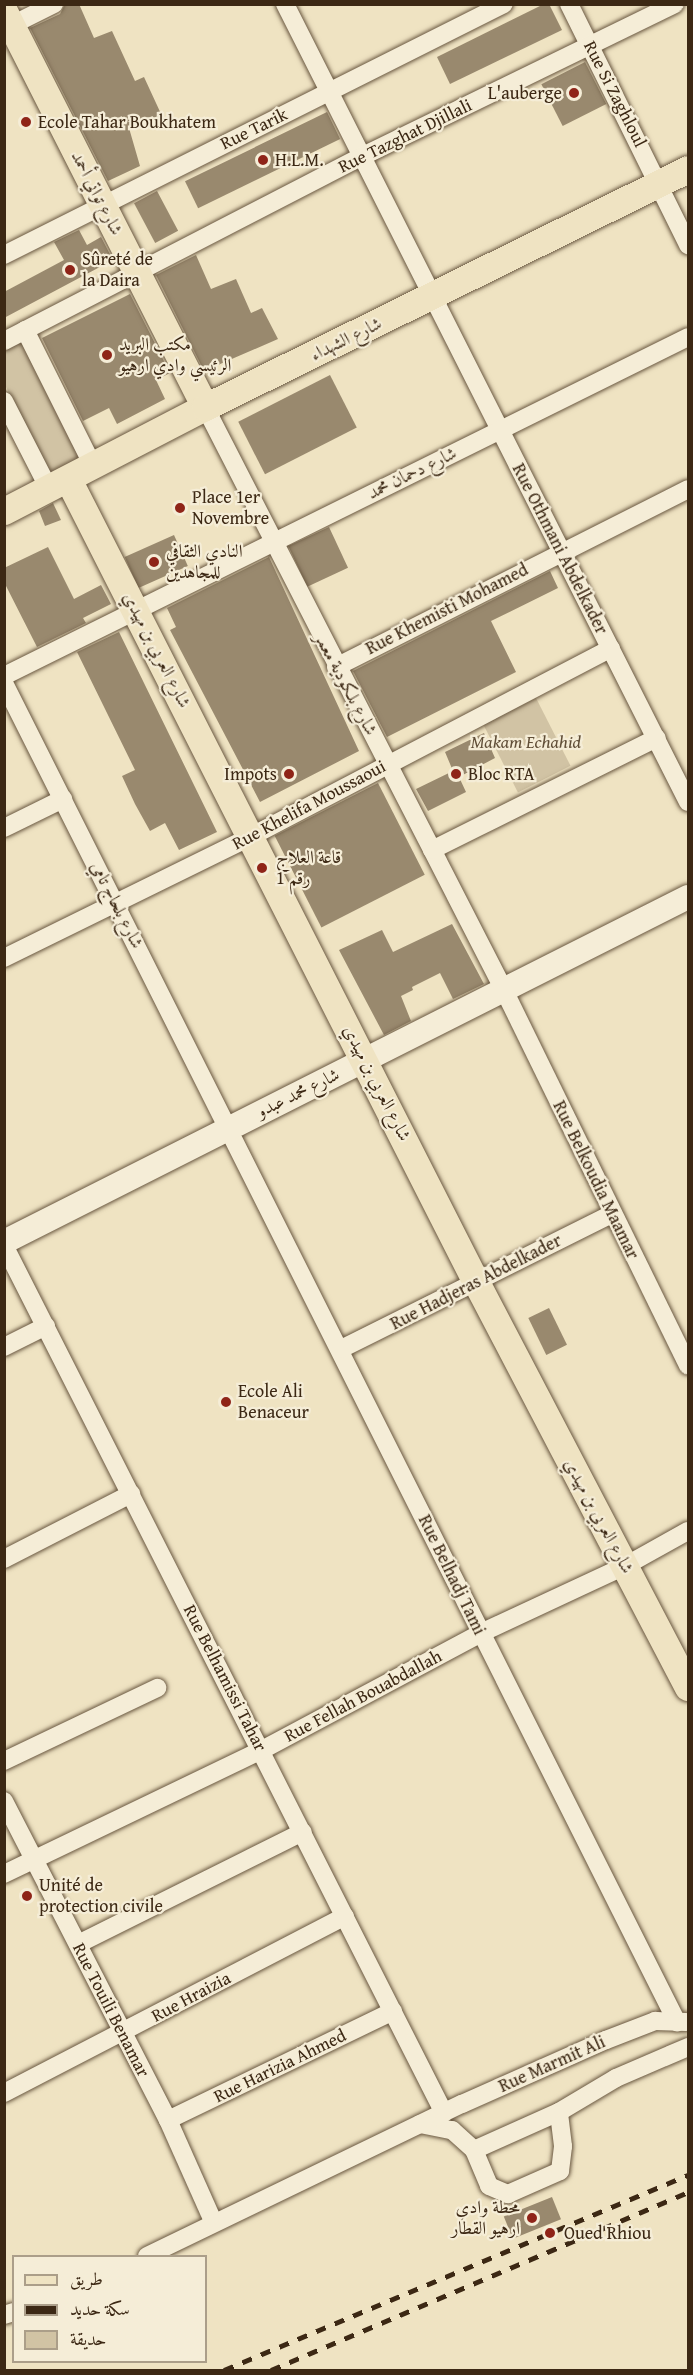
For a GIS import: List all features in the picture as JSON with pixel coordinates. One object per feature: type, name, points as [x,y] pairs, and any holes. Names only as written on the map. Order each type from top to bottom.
[{"type":"main road","name":"شارع تواتي أحمد","points":[[7,22],[138,271],[205,407]]},
{"type":"main road","name":"شارع الشهداء","points":[[4,511],[205,407],[688,170]]},
{"type":"main road","name":"شارع العربي بن مهيدي","points":[[59,484],[137,611],[476,1282],[688,1687]]},
{"type":"street","points":[[7,22],[54,4]]},
{"type":"street","name":"Rue Othmani Abdelkader","points":[[285,4],[688,802]]},
{"type":"street","name":"Rue Tarik","points":[[4,255],[504,4]]},
{"type":"street","name":"Rue Si Zaghloul","points":[[569,4],[660,184],[688,245]]},
{"type":"street","name":"Rue Tazghat Djillali","points":[[4,341],[361,157],[591,47],[675,4]]},
{"type":"street","points":[[25,330],[93,466]]},
{"type":"street","name":"شارع دحمان محمد","points":[[4,676],[688,337]]},
{"type":"street","points":[[4,401],[59,484]]},
{"type":"street","name":"شارع بلكودية معمر","points":[[205,407],[272,543],[505,992]]},
{"type":"street","name":"Rue Khemisti Mohamed","points":[[336,667],[560,550],[688,489]]},
{"type":"street","name":"Rue Khelifa Moussaoui","points":[[4,958],[252,836],[611,648]]},
{"type":"street","name":"شارع بلحاج تامي","points":[[4,683],[229,1127]]},
{"type":"street","points":[[432,850],[657,738]]},
{"type":"street","points":[[4,828],[63,799]]},
{"type":"street","name":"شارع محمد عبدو","points":[[4,1243],[229,1127],[505,992],[688,897]]},
{"type":"street","name":"Rue Belkoudia Maamar","points":[[505,992],[688,1366]]},
{"type":"street","name":"Rue Belhadj Tami","points":[[229,1127],[481,1633],[683,2022]]},
{"type":"street","name":"Rue Hadjeras Abdelkader","points":[[341,1349],[612,1214]]},
{"type":"street","name":"Rue Belhamissi Tahar","points":[[4,1243],[444,2113]]},
{"type":"street","points":[[4,1347],[46,1326]]},
{"type":"street","points":[[4,1559],[131,1494]]},
{"type":"street","name":"Rue Fellah Bouabdallah","points":[[4,1874],[262,1750],[481,1633],[626,1566],[688,1531]]},
{"type":"street","points":[[4,1761],[157,1688]]},
{"type":"street","name":"Rue Touili Benamar","points":[[4,1801],[168,2120],[213,2221]]},
{"type":"street","points":[[78,1944],[303,1832]]},
{"type":"street","name":"Rue Hraizia","points":[[4,2093],[345,1917]]},
{"type":"street","name":"Rue Harizia Ahmed","points":[[168,2120],[393,2011]]},
{"type":"street","name":"Rue Marmit Ali","points":[[149,2255],[213,2221],[420,2124],[655,2020],[683,2022]]},
{"type":"street","points":[[474,2150],[559,2112],[616,2078],[688,2047]]},
{"type":"street","points":[[420,2124],[452,2130],[474,2150],[489,2186],[508,2194],[560,2171],[563,2146],[559,2112]]},
{"type":"green space","points":[[21,342],[81,459],[50,475],[5,385],[5,351]]},
{"type":"green space","name":"Makam Echahid","points":[[536,698],[571,766],[518,793],[483,725]]},
{"type":"building","points":[[65,4],[79,4],[94,38],[112,31],[135,81],[144,77],[162,116],[129,128],[140,166],[108,181],[30,28],[60,14]]},
{"type":"building","points":[[544,4],[549,4],[562,30],[450,84],[437,57]]},
{"type":"building","name":"L'auberge","points":[[585,62],[606,104],[563,126],[541,84]]},
{"type":"building","name":"H.L.M.","points":[[327,112],[340,139],[198,208],[185,181]]},
{"type":"building","points":[[157,191],[178,231],[155,243],[134,203]]},
{"type":"building","name":"Sûreté de la Daira","points":[[79,230],[87,245],[101,237],[113,260],[4,318],[4,292],[64,260],[54,242]]},
{"type":"building","points":[[196,255],[211,289],[236,279],[251,313],[262,308],[278,339],[204,371],[156,275]]},
{"type":"building","name":"مكتب البريد الرئيسي وادي ارهيو","points":[[130,294],[170,373],[156,380],[165,399],[117,424],[109,408],[83,421],[42,338]]},
{"type":"building","points":[[330,375],[357,428],[265,474],[238,422]]},
{"type":"building","points":[[53,503],[61,520],[45,526],[39,511]]},
{"type":"building","points":[[329,527],[348,568],[307,587],[288,546]]},
{"type":"building","name":"النادي الثقافي للمجاهدين","points":[[174,535],[188,566],[138,588],[125,557]]},
{"type":"building","points":[[48,547],[74,599],[101,585],[111,604],[83,618],[86,623],[37,647],[4,582],[4,568]]},
{"type":"building","points":[[269,557],[359,751],[260,802],[170,630],[176,627],[167,608]]},
{"type":"building","points":[[550,571],[558,588],[491,621],[516,672],[387,737],[353,671]]},
{"type":"building","points":[[119,632],[217,832],[179,850],[165,823],[150,831],[135,804],[122,776],[135,770],[77,652]]},
{"type":"building","name":"Bloc RTA","points":[[484,733],[495,758],[459,777],[466,792],[428,811],[416,789],[453,771],[445,752]]},
{"type":"building","points":[[378,783],[425,875],[321,927],[275,836]]},
{"type":"building","points":[[452,924],[484,984],[453,999],[440,973],[412,987],[413,990],[401,996],[411,1021],[384,1035],[339,950],[382,930],[393,952]]},
{"type":"building","points":[[549,1308],[567,1345],[546,1355],[528,1318]]},
{"type":"building","name":"محطة وادي ارهيو القطار","points":[[552,2197],[561,2219],[513,2239],[504,2216]]},
{"type":"railway","points":[[224,2370],[688,2175]]},
{"type":"railway","points":[[271,2370],[688,2192]]},
{"type":"place","name":"L'auberge","points":[[574,93]]},
{"type":"place","name":"Ecole Tahar Boukhatem","points":[[26,122]]},
{"type":"place","name":"H.L.M.","points":[[263,160]]},
{"type":"place","name":"Sûreté de la Daira","points":[[70,270]]},
{"type":"place","name":"مكتب البريد الرئيسي وادي ارهيو","points":[[107,355]]},
{"type":"place","name":"Place 1er Novembre","points":[[180,508]]},
{"type":"place","name":"النادي الثقافي للمجاهدين","points":[[154,562]]},
{"type":"place","name":"Impots","points":[[289,774]]},
{"type":"place","name":"Bloc RTA","points":[[456,774]]},
{"type":"place","name":"قاعة العلاج رقم 1","points":[[262,868]]},
{"type":"place","name":"Ecole Ali Benaceur","points":[[226,1402]]},
{"type":"place","name":"Unité de protection civile","points":[[27,1896]]},
{"type":"place","name":"محطة وادي ارهيو القطار","points":[[532,2218]]},
{"type":"place","name":"Oued Rhiou","points":[[550,2233]]}]
